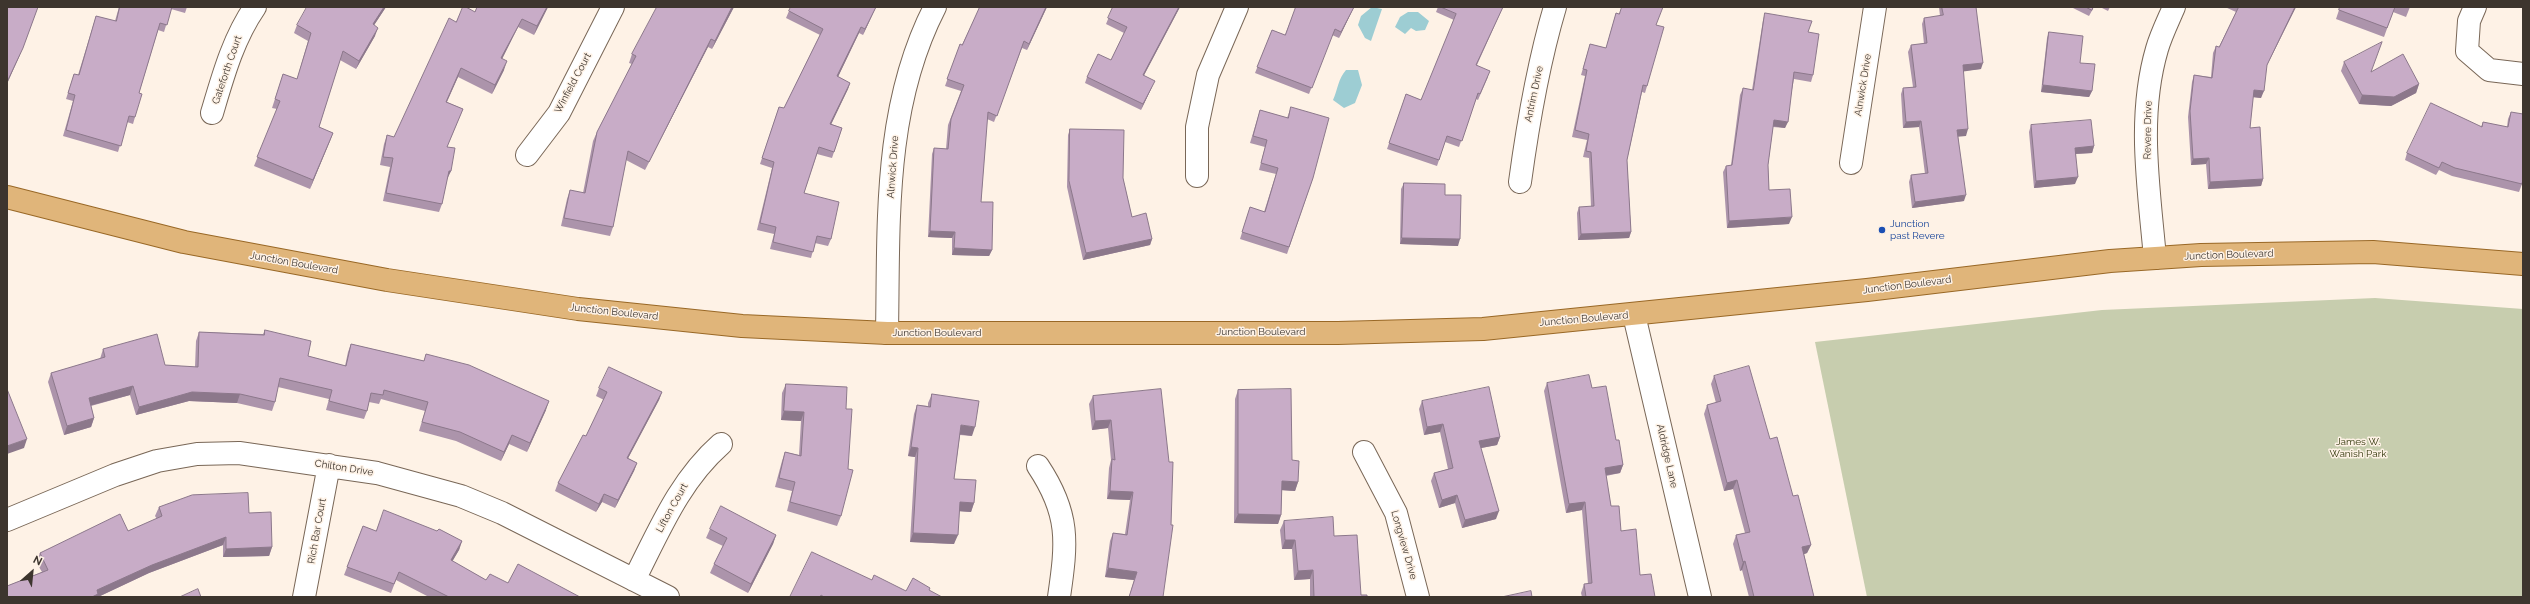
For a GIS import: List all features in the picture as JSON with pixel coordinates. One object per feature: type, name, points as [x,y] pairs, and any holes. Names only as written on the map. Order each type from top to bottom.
[{"type":"main road","name":"Junction Boulevard","points":[[7,197],[184,242],[395,281],[586,310],[742,326],[887,333],[1338,333],[1483,329],[1634,315],[2156,258],[2215,254],[2373,252],[2523,264]]},
{"type":"street","name":"Gateforth Court","points":[[212,113],[228,61],[244,23],[255,7]]},
{"type":"street","name":"Winfield Court","points":[[527,155],[559,113],[613,7]]},
{"type":"street","name":"Alnwick Drive","points":[[887,333],[891,181],[895,134],[904,88],[915,52],[935,7]]},
{"type":"street","points":[[1196,176],[1197,127],[1208,75],[1237,7]]},
{"type":"street","name":"Antrim Drive","points":[[1520,182],[1528,122],[1546,36],[1555,7]]},
{"type":"street","name":"Alnwick Drive","points":[[1850,163],[1875,7]]},
{"type":"street","name":"Revere Drive","points":[[2156,258],[2146,126],[2149,87],[2157,49],[2174,7]]},
{"type":"street","points":[[2475,7],[2469,21],[2467,51],[2489,70],[2523,74]]},
{"type":"street","name":"Aldridge Lane","points":[[1634,315],[1700,597]]},
{"type":"street","name":"Lifton Court","points":[[634,580],[686,482],[703,459],[721,444]]},
{"type":"street","name":"Longview Drive","points":[[1364,452],[1396,513],[1418,597]]},
{"type":"street","name":"Chilton Drive","points":[[7,520],[115,475],[157,461],[197,454],[239,453],[384,474],[461,496],[502,513],[668,597]]},
{"type":"street","name":"Rich Bar Court","points":[[304,597],[329,465]]},
{"type":"street","points":[[1038,466],[1051,486],[1061,509],[1064,539],[1059,597]]},
{"type":"green space","name":"James W. Wanish Park","points":[[2375,298],[2523,309],[2523,597],[1867,597],[1815,342],[2102,310]]},
{"type":"water","points":[[1372,7],[1382,9],[1371,41],[1365,38],[1358,25],[1361,16]]},
{"type":"water","points":[[1408,12],[1418,12],[1429,21],[1425,30],[1416,31],[1411,28],[1405,34],[1395,27],[1400,17]]},
{"type":"water","points":[[1346,70],[1358,70],[1362,85],[1355,103],[1344,108],[1333,100],[1343,73]]},
{"type":"building","points":[[7,7],[38,7],[23,48],[7,82]]},
{"type":"building","points":[[120,7],[172,7],[167,25],[160,23],[139,93],[142,94],[135,117],[129,116],[121,146],[66,130],[75,95],[68,93],[74,74],[79,75],[96,16],[116,21]]},
{"type":"building","points":[[307,7],[384,7],[373,24],[378,28],[359,61],[343,51],[319,127],[333,133],[313,180],[257,157],[280,101],[275,99],[283,74],[297,79],[311,33],[297,25]]},
{"type":"building","points":[[463,7],[475,12],[477,7],[547,7],[537,26],[522,19],[501,58],[507,61],[495,85],[461,68],[446,102],[463,109],[447,147],[455,148],[451,171],[449,171],[442,204],[386,193],[393,158],[383,157],[387,135],[394,137],[449,18],[456,22]]},
{"type":"building","points":[[657,7],[732,7],[715,41],[711,39],[649,162],[628,151],[613,227],[564,218],[570,190],[585,193],[597,132],[636,56],[632,54]]},
{"type":"building","points":[[791,7],[876,7],[865,29],[861,27],[837,76],[850,83],[830,124],[842,128],[834,152],[819,147],[804,193],[839,202],[831,239],[817,236],[813,252],[773,242],[776,227],[760,223],[774,162],[762,158],[779,107],[784,108],[823,29],[789,11]]},
{"type":"building","points":[[980,7],[1046,7],[1029,44],[1024,41],[997,116],[988,112],[981,202],[993,202],[992,250],[954,248],[955,232],[930,231],[934,148],[948,149],[951,119],[964,85],[947,79],[960,44],[962,45]]},
{"type":"building","points":[[1113,7],[1179,7],[1143,75],[1155,81],[1143,104],[1087,77],[1098,54],[1111,60],[1127,27],[1108,18]]},
{"type":"building","points":[[1296,7],[1354,7],[1341,32],[1335,29],[1312,88],[1257,67],[1272,30],[1285,35]]},
{"type":"building","points":[[1441,7],[1503,7],[1476,65],[1490,71],[1480,94],[1478,93],[1462,141],[1447,136],[1439,160],[1389,143],[1406,94],[1421,100],[1456,14]]},
{"type":"building","points":[[1622,7],[1663,7],[1656,25],[1664,27],[1647,86],[1643,85],[1627,160],[1631,232],[1581,234],[1579,207],[1594,206],[1591,152],[1586,151],[1589,134],[1575,130],[1587,70],[1583,69],[1590,44],[1606,48],[1616,13],[1619,14]]},
{"type":"building","points":[[1942,7],[1976,7],[1983,63],[1963,65],[1968,129],[1957,130],[1966,195],[1915,202],[1911,175],[1928,173],[1921,121],[1906,122],[1903,88],[1916,87],[1911,45],[1927,43],[1924,18],[1943,15]]},
{"type":"building","points":[[2086,7],[2093,7],[2092,10]]},
{"type":"building","points":[[2239,7],[2295,7],[2267,65],[2264,91],[2254,90],[2250,128],[2260,127],[2263,179],[2210,182],[2209,158],[2193,159],[2190,111],[2194,75],[2212,78],[2216,46],[2219,47]]},
{"type":"building","points":[[2340,7],[2395,7],[2387,28],[2339,10]]},
{"type":"building","points":[[1765,13],[1812,21],[1808,32],[1819,34],[1813,75],[1794,72],[1788,122],[1774,120],[1768,165],[1769,190],[1790,189],[1792,217],[1729,221],[1726,166],[1732,165],[1743,88],[1753,90]]},
{"type":"building","points":[[2049,32],[2083,36],[2080,63],[2095,64],[2092,91],[2043,85]]},
{"type":"building","points":[[2382,42],[2371,72],[2403,54],[2419,84],[2394,97],[2362,95],[2344,62]]},
{"type":"building","points":[[2431,103],[2482,127],[2483,122],[2508,127],[2511,112],[2523,114],[2522,184],[2455,168],[2442,162],[2439,168],[2407,153]]},
{"type":"building","points":[[1291,107],[1329,118],[1313,178],[1289,247],[1242,232],[1250,207],[1265,212],[1278,168],[1261,163],[1267,140],[1253,136],[1260,110],[1288,118]]},
{"type":"building","points":[[2091,120],[2094,146],[2075,148],[2078,177],[2036,181],[2031,125]]},
{"type":"building","points":[[1070,129],[1124,130],[1123,178],[1132,217],[1146,213],[1152,239],[1086,253],[1069,181]]},
{"type":"building","points":[[1404,183],[1445,184],[1445,195],[1461,195],[1460,239],[1402,238]]},
{"type":"building","points":[[265,330],[311,341],[308,356],[346,366],[351,344],[424,361],[426,354],[469,365],[549,401],[530,443],[512,435],[504,452],[460,432],[422,422],[428,402],[384,390],[383,395],[371,393],[367,411],[329,401],[332,390],[280,378],[275,402],[240,394],[192,392],[139,407],[133,386],[89,398],[94,418],[67,426],[51,373],[105,357],[103,349],[157,334],[165,365],[198,367],[199,332],[264,335]]},
{"type":"building","points":[[1749,366],[1770,439],[1777,437],[1793,496],[1798,495],[1811,545],[1802,547],[1814,597],[1754,597],[1745,561],[1743,562],[1736,535],[1750,532],[1737,480],[1727,483],[1707,405],[1721,401],[1714,376]]},
{"type":"building","points":[[609,367],[662,392],[627,458],[637,463],[618,500],[604,494],[599,504],[558,483],[583,435],[586,436],[607,392],[599,388]]},
{"type":"building","points":[[1589,375],[1592,388],[1606,386],[1616,440],[1619,440],[1623,465],[1605,468],[1611,506],[1619,506],[1621,531],[1636,529],[1640,575],[1651,574],[1655,597],[1586,597],[1584,584],[1592,583],[1585,502],[1569,504],[1547,383]]},
{"type":"building","points":[[786,384],[847,387],[846,409],[852,409],[848,469],[853,470],[841,516],[790,502],[795,482],[779,478],[785,452],[801,456],[804,412],[784,411]]},
{"type":"building","points":[[1489,387],[1500,437],[1479,441],[1499,511],[1465,520],[1457,495],[1442,500],[1434,473],[1453,468],[1443,424],[1427,427],[1422,401]]},
{"type":"building","points":[[7,389],[27,439],[7,446]]},
{"type":"building","points":[[1161,389],[1169,462],[1173,462],[1171,525],[1173,525],[1163,597],[1129,597],[1137,572],[1108,568],[1113,533],[1127,535],[1133,492],[1110,491],[1112,459],[1115,460],[1111,420],[1095,421],[1093,396]]},
{"type":"building","points":[[1291,389],[1292,460],[1299,461],[1298,482],[1282,481],[1281,515],[1238,514],[1238,390]]},
{"type":"building","points":[[932,394],[979,401],[975,427],[961,425],[954,479],[976,480],[974,503],[960,502],[958,535],[913,533],[918,448],[911,447],[917,405],[930,407]]},
{"type":"building","points":[[248,493],[249,513],[271,512],[272,547],[226,549],[226,537],[152,565],[97,590],[98,594],[92,597],[7,597],[7,586],[48,570],[40,553],[120,514],[128,531],[162,516],[159,507],[192,495]]},
{"type":"building","points":[[721,506],[776,535],[751,584],[714,564],[727,538],[710,529]]},
{"type":"building","points":[[384,510],[437,531],[439,529],[462,541],[451,560],[486,580],[490,574],[508,583],[518,564],[580,597],[449,597],[399,572],[394,584],[347,567],[363,526],[376,531]]},
{"type":"building","points":[[1333,517],[1334,536],[1357,535],[1361,595],[1367,595],[1367,597],[1314,597],[1313,570],[1298,571],[1295,540],[1285,540],[1284,521]]},
{"type":"building","points":[[812,552],[872,580],[874,575],[906,591],[913,578],[930,588],[929,590],[942,597],[824,597],[821,595],[820,597],[790,597]]},
{"type":"building","points":[[198,589],[201,597],[180,597]]},
{"type":"building","points":[[1531,591],[1532,597],[1502,597]]},
{"type":"place","name":"Junction past Revere","points":[[1882,230]]}]
